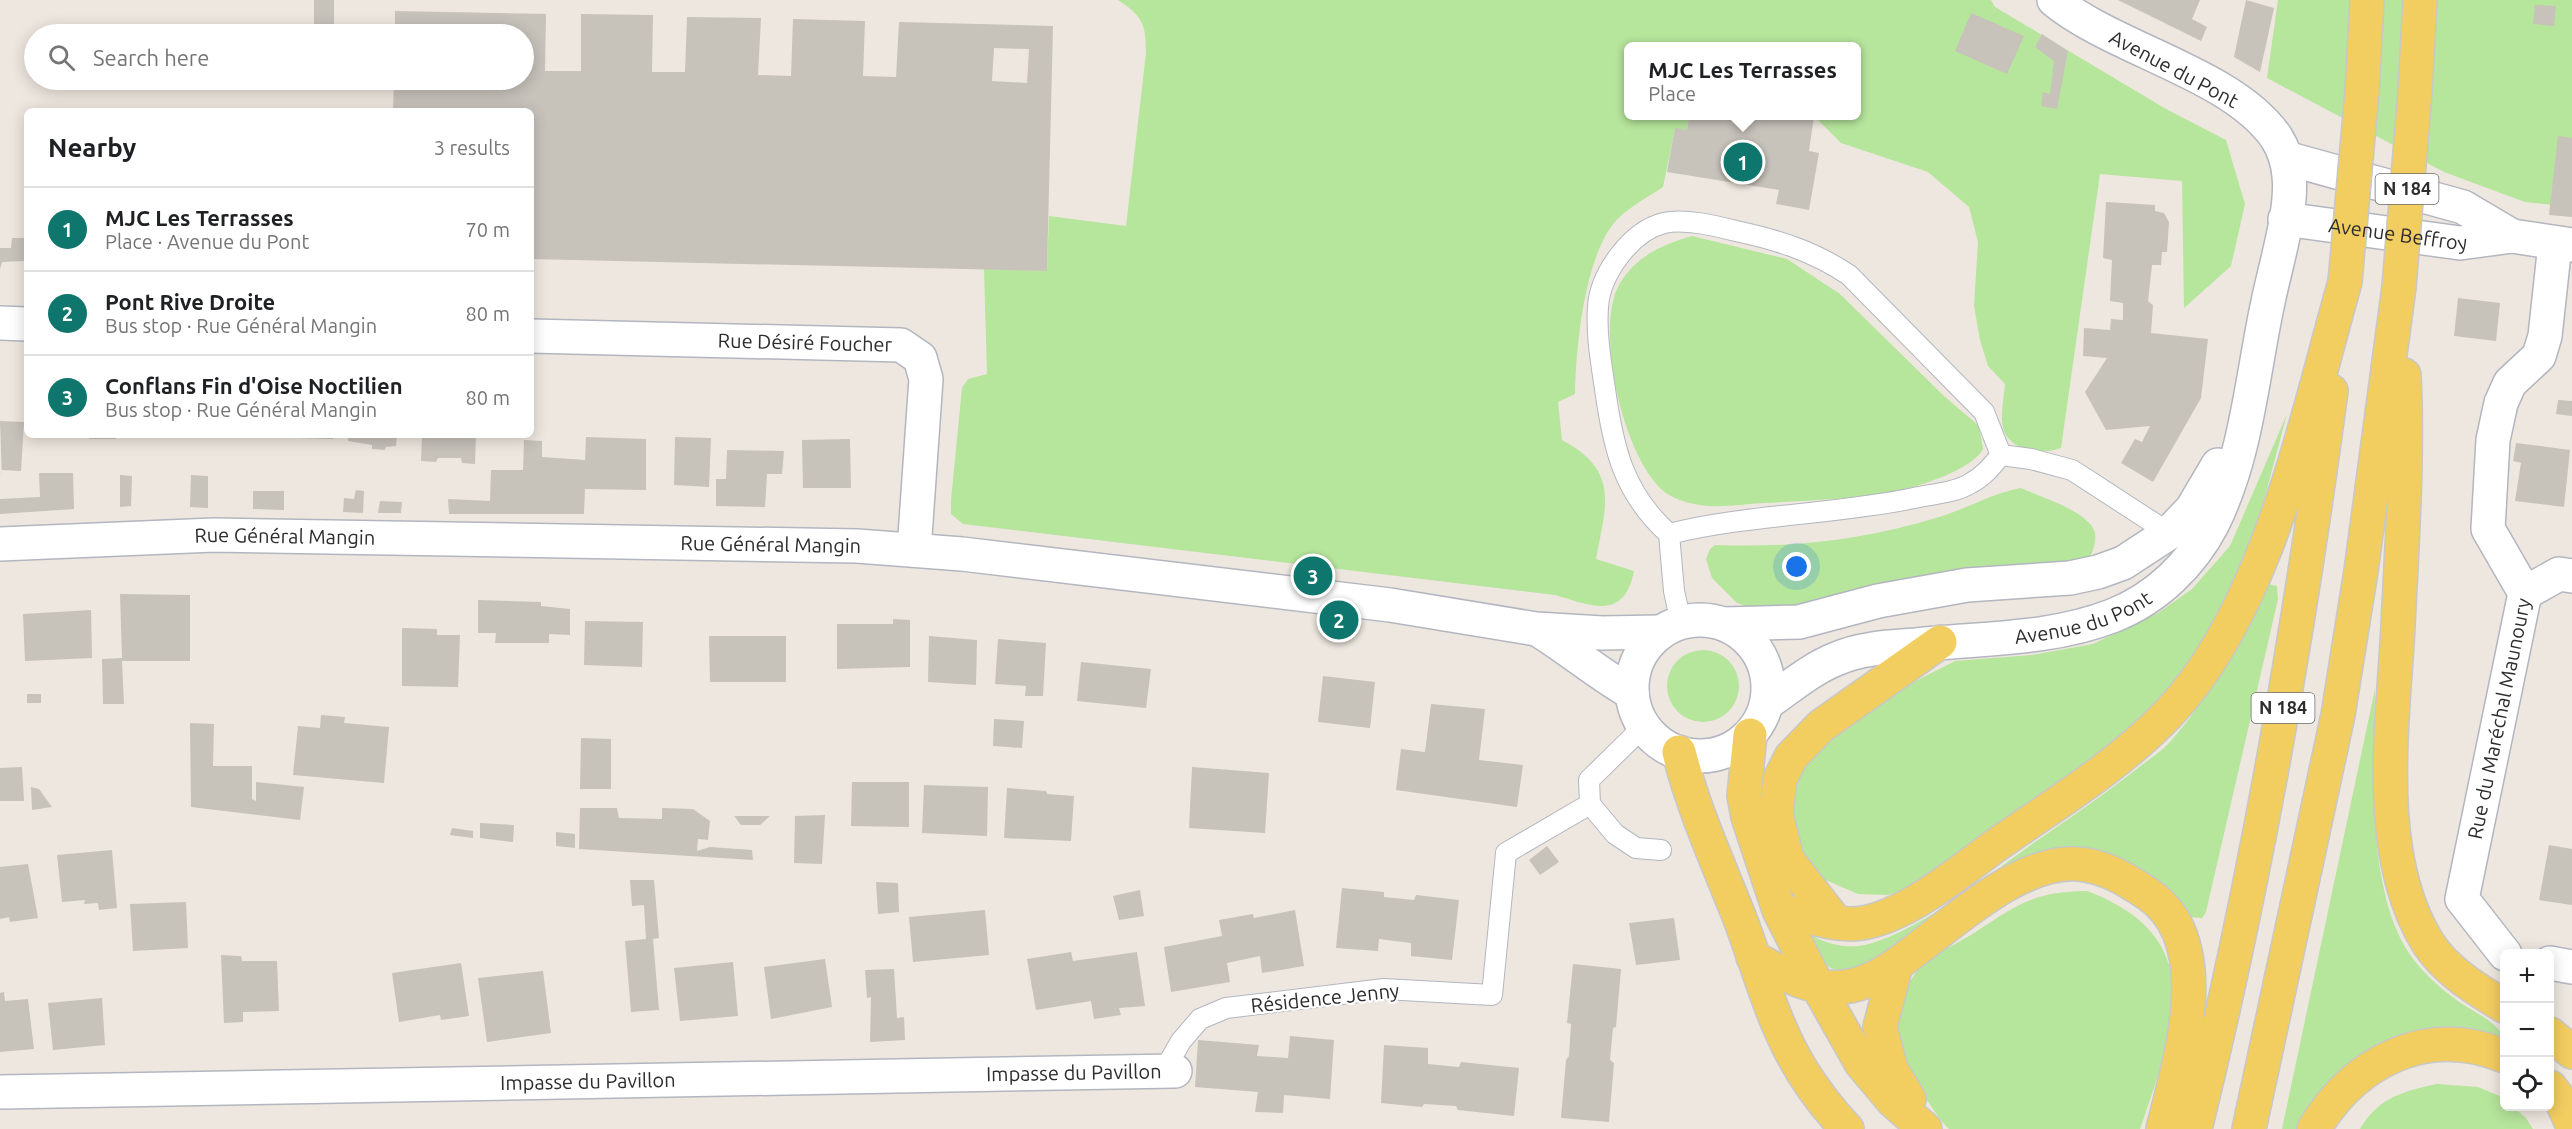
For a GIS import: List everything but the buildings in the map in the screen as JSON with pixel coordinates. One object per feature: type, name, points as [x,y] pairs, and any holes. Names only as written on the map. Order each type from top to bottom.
[{"type":"main road","name":"Avenue du Pont","points":[[1767,703],[1835,659],[1865,650],[1996,639],[2083,625],[2134,605],[2170,580],[2196,551],[2213,523],[2235,469],[2285,219],[2290,178],[2286,158],[2277,139],[2258,116],[2232,98],[2095,27],[2054,0]]},
{"type":"main road","name":"N 184","points":[[2195,1129],[2235,955],[2283,707],[2321,465],[2345,282],[2367,0]]},
{"type":"main road","name":"N 184","points":[[2249,1129],[2338,715],[2362,560],[2399,287],[2420,0]]},
{"type":"main road","name":"Avenue Beffroy","points":[[2286,158],[2463,207],[2511,236]]},
{"type":"main road","name":"Avenue Beffroy","points":[[2285,219],[2460,243],[2511,236],[2564,245]]},
{"type":"main road","name":"Rue du Maréchal Maunoury","points":[[2501,949],[2462,899],[2525,593],[2488,529],[2493,440],[2501,403],[2510,383],[2539,357],[2564,245]]},
{"type":"main road","points":[[1779,910],[1851,924],[1868,922],[1893,912],[1925,895],[2110,765],[2170,712],[2201,674],[2235,617],[2279,512],[2345,282]]},
{"type":"main road","points":[[2399,287],[2404,393],[2405,492],[2391,781],[2397,864],[2406,894],[2428,943],[2454,972],[2500,1003]]},
{"type":"main road","points":[[0,323],[24,324]]},
{"type":"main road","name":"Rue Désiré Foucher","points":[[534,336],[901,345],[920,358],[926,379],[914,550]]},
{"type":"main road","name":"Avenue du Pont","points":[[1724,624],[1799,622],[1878,601],[1967,585],[2070,578],[2098,572],[2123,563],[2169,534],[2192,509],[2218,466],[2235,425],[2256,362]]},
{"type":"main road","name":"Rue Général Mangin","points":[[0,544],[213,535],[856,546],[914,550],[1390,605],[1536,629],[1602,633],[1671,628]]},
{"type":"main road","points":[[2525,593],[2559,573],[2572,576]]},
{"type":"main road","points":[[1702,620],[1724,624],[1738,632],[1760,655],[1767,679],[1767,703],[1760,720],[1749,735],[1734,747],[1717,754],[1698,756],[1679,752],[1664,745],[1644,726],[1632,693],[1633,679],[1642,652],[1671,628],[1702,620]]},
{"type":"main road","name":"Rue Général Mangin","points":[[1536,629],[1570,650],[1607,679],[1632,693]]},
{"type":"main road","points":[[1835,921],[1787,859],[1776,814],[1780,779],[1791,757],[1821,726],[1940,642]]},
{"type":"main road","points":[[1749,735],[1744,796],[1748,817],[1779,910],[1817,985],[1861,1063],[1893,1101],[1926,1129]]},
{"type":"main road","points":[[1679,752],[1689,791],[1771,1010],[1797,1066],[1814,1091],[1847,1129]]},
{"type":"main road","points":[[1753,957],[1792,979],[1817,985],[1856,985],[1881,975],[1992,895],[2038,870],[2078,864],[2118,875],[2152,897],[2178,930],[2186,952],[2189,974],[2186,1023],[2163,1129]]},
{"type":"main road","points":[[2554,964],[2572,967]]},
{"type":"main road","points":[[1896,965],[1880,1027],[1891,1069],[1926,1129]]},
{"type":"main road","points":[[2554,1037],[2572,1052]]},
{"type":"main road","points":[[2314,1129],[2349,1083],[2386,1058],[2431,1046],[2479,1049],[2500,1055]]},
{"type":"main road","name":"Impasse du Pavillon","points":[[0,1092],[1170,1071]]},
{"type":"main road","points":[[2554,1092],[2563,1104],[2572,1124]]},
{"type":"lane","points":[[1671,628],[1674,591],[1669,534],[1650,517],[1632,488],[1614,448],[1599,342],[1598,306],[1606,275],[1629,243],[1664,223],[1704,224],[1780,240],[1822,258],[1849,275],[1984,412],[2001,455]]},
{"type":"lane","points":[[2001,455],[2031,459],[2072,470],[2169,534]]},
{"type":"lane","points":[[1669,534],[1774,517],[1868,508],[1950,490],[1970,484],[1986,473],[2001,455]]},
{"type":"lane","points":[[1644,726],[1589,780],[1590,804],[1622,839],[1636,848],[1661,850]]},
{"type":"lane","name":"Résidence Jenny","points":[[1170,1071],[1181,1041],[1200,1019],[1226,1008],[1384,989],[1492,995],[1506,853],[1590,804]]},
{"type":"green space","points":[[1118,0],[1991,0],[1995,7],[2166,109],[2226,140],[2245,204],[2231,266],[2184,308],[2182,181],[2100,174],[2061,448],[2045,451],[2028,449],[2012,442],[2006,436],[2002,423],[2005,384],[1988,366],[1980,340],[1974,306],[1978,242],[1969,207],[1928,172],[1841,143],[1818,120],[1861,120],[1861,42],[1624,42],[1624,120],[1688,120],[1687,130],[1675,129],[1663,187],[1621,216],[1611,227],[1602,243],[1594,263],[1583,307],[1575,394],[1558,402],[1562,440],[1581,452],[1593,464],[1601,477],[1605,506],[1596,559],[1634,571],[1623,597],[1605,606],[1594,605],[1555,595],[963,524],[951,514],[951,500],[962,388],[968,379],[987,374],[984,269],[1047,271],[1049,216],[1126,226],[1146,53],[1144,28],[1133,11]]},
{"type":"green space","points":[[2278,0],[2572,0],[2572,207],[2525,202],[2444,172],[2267,78]]},
{"type":"green space","points":[[1692,236],[1787,259],[1840,294],[1944,396],[1979,426],[1983,449],[1977,457],[1944,476],[1917,486],[1879,494],[1716,506],[1686,502],[1666,493],[1651,477],[1637,454],[1617,394],[1610,332],[1612,306],[1619,285],[1641,259],[1670,243]]},
{"type":"green space","points":[[2287,414],[2255,534],[2202,647],[2145,720],[2011,824],[1906,889],[1888,895],[1858,894],[1821,878],[1806,864],[1785,805],[1810,747],[1900,689],[1955,661],[2032,655],[2093,644],[2158,613],[2192,589],[2230,546]]},
{"type":"green space","points":[[2021,488],[2072,510],[2089,523],[2094,530],[2095,538],[2088,562],[1826,607],[1754,609],[1737,603],[1712,578],[1706,559],[1710,549],[1715,545],[1801,544],[1884,532],[1939,517]]},
{"type":"green space","points":[[2268,584],[2277,586],[2278,599],[2206,912],[2202,918],[2189,917],[2157,882],[2005,874],[1862,966],[1840,970],[1827,966],[1808,933],[1829,943],[1845,946],[1861,946],[1890,937],[1933,914],[1976,885],[2163,749],[2185,724],[2211,687],[2245,629],[2264,587]]},
{"type":"green space","points":[[1703,650],[1723,656],[1733,666],[1739,686],[1733,706],[1723,716],[1703,722],[1683,716],[1673,706],[1667,686],[1673,666],[1683,656]]},
{"type":"green space","points":[[2375,689],[2376,833],[2380,871],[2388,907],[2401,939],[2418,965],[2448,994],[2495,1026],[2500,1032],[2500,1037],[2474,1033],[2342,1071],[2324,1088],[2297,1129],[2282,1129]]},
{"type":"green space","points":[[2087,891],[2127,911],[2153,934],[2168,961],[2173,990],[2171,1023],[2164,1057],[2140,1129],[1949,1129],[1916,1085],[1901,1053],[1897,1037],[1897,1021],[1906,988],[1917,971],[1928,961],[2015,907],[2052,894]]},
{"type":"green space","points":[[2437,1084],[2478,1087],[2500,1096],[2500,1111],[2518,1111],[2533,1129],[2360,1129],[2367,1118],[2383,1103],[2413,1090]]},
{"type":"place","name":"MJC Les Terrasses","points":[[1743,162]]},
{"type":"place","name":"Conflans Fin d'Oise Noctilien","points":[[1313,576]]},
{"type":"place","name":"Pont Rive Droite","points":[[1339,620]]}]
